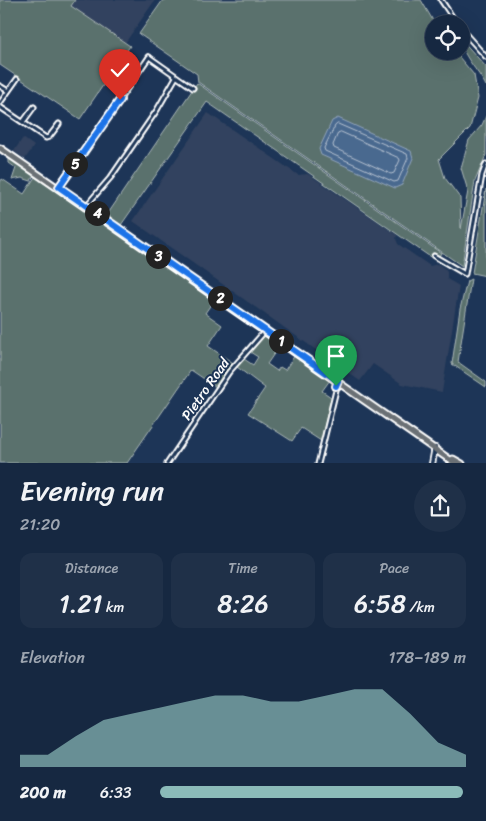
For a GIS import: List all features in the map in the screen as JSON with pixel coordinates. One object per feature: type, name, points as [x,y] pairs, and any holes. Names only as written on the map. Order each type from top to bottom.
[{"type":"main road","points":[[0,148],[59,187],[455,463]]},
{"type":"main road","points":[[432,463],[435,448]]},
{"type":"main road","points":[[448,457],[460,463]]},
{"type":"street","points":[[442,0],[451,15]]},
{"type":"street","points":[[470,39],[486,57]]},
{"type":"street","points":[[474,44],[486,53]]},
{"type":"street","points":[[59,187],[149,57],[193,88]]},
{"type":"street","points":[[86,206],[111,177],[157,110],[176,77]]},
{"type":"street","points":[[0,103],[17,79]]},
{"type":"street","points":[[0,86],[8,91]]},
{"type":"street","points":[[0,107],[48,138],[59,124]]},
{"type":"street","points":[[23,122],[34,107]]},
{"type":"street","points":[[434,256],[465,274],[482,175],[486,164]]},
{"type":"street","name":"Pietro Road","points":[[168,463],[230,372],[265,330]]},
{"type":"street","points":[[318,463],[338,381]]},
{"type":"shaded area","points":[[75,0],[155,0],[125,43],[70,6]]},
{"type":"shaded area","points":[[208,113],[298,175],[308,174],[397,235],[398,244],[430,266],[438,264],[445,269],[447,279],[459,286],[442,392],[402,384],[373,364],[360,381],[133,221]]},
{"type":"shaded area","points":[[23,138],[34,146],[25,159],[14,151]]},
{"type":"green space","points":[[0,0],[75,0],[71,6],[130,46],[80,119],[0,65]]},
{"type":"green space","points":[[163,0],[421,0],[430,15],[425,15],[425,60],[462,60],[474,75],[478,98],[470,128],[439,159],[445,178],[460,198],[461,229],[468,191],[461,168],[469,140],[482,125],[486,116],[486,155],[475,181],[462,266],[198,82],[197,74],[139,34]]},
{"type":"green space","points":[[470,49],[486,67],[486,86],[469,60]]},
{"type":"green space","points":[[197,83],[441,253],[436,261],[207,102],[121,225],[107,215]]},
{"type":"green space","points":[[9,158],[34,174],[31,181],[22,178],[12,180],[16,168],[9,163]]},
{"type":"green space","points":[[35,177],[214,300],[205,313],[222,325],[208,346],[233,363],[216,387],[191,370],[127,463],[0,463],[0,183],[2,179],[24,194]]},
{"type":"green space","points":[[486,189],[486,276],[472,273]]},
{"type":"green space","points":[[471,279],[458,362],[486,382],[486,387],[452,364],[460,309],[467,281]]},
{"type":"green space","points":[[265,335],[280,345],[267,364],[277,371],[280,367],[285,370],[295,355],[330,380],[322,391],[331,397],[321,441],[301,428],[292,441],[248,413],[265,388],[237,367],[244,359],[253,365],[258,357],[250,352]]},
{"type":"water","points":[[338,118],[411,151],[413,158],[402,185],[395,188],[321,155],[319,149],[332,121]]},
{"type":"route","points":[[120,100],[59,187],[338,381],[336,386]]}]
